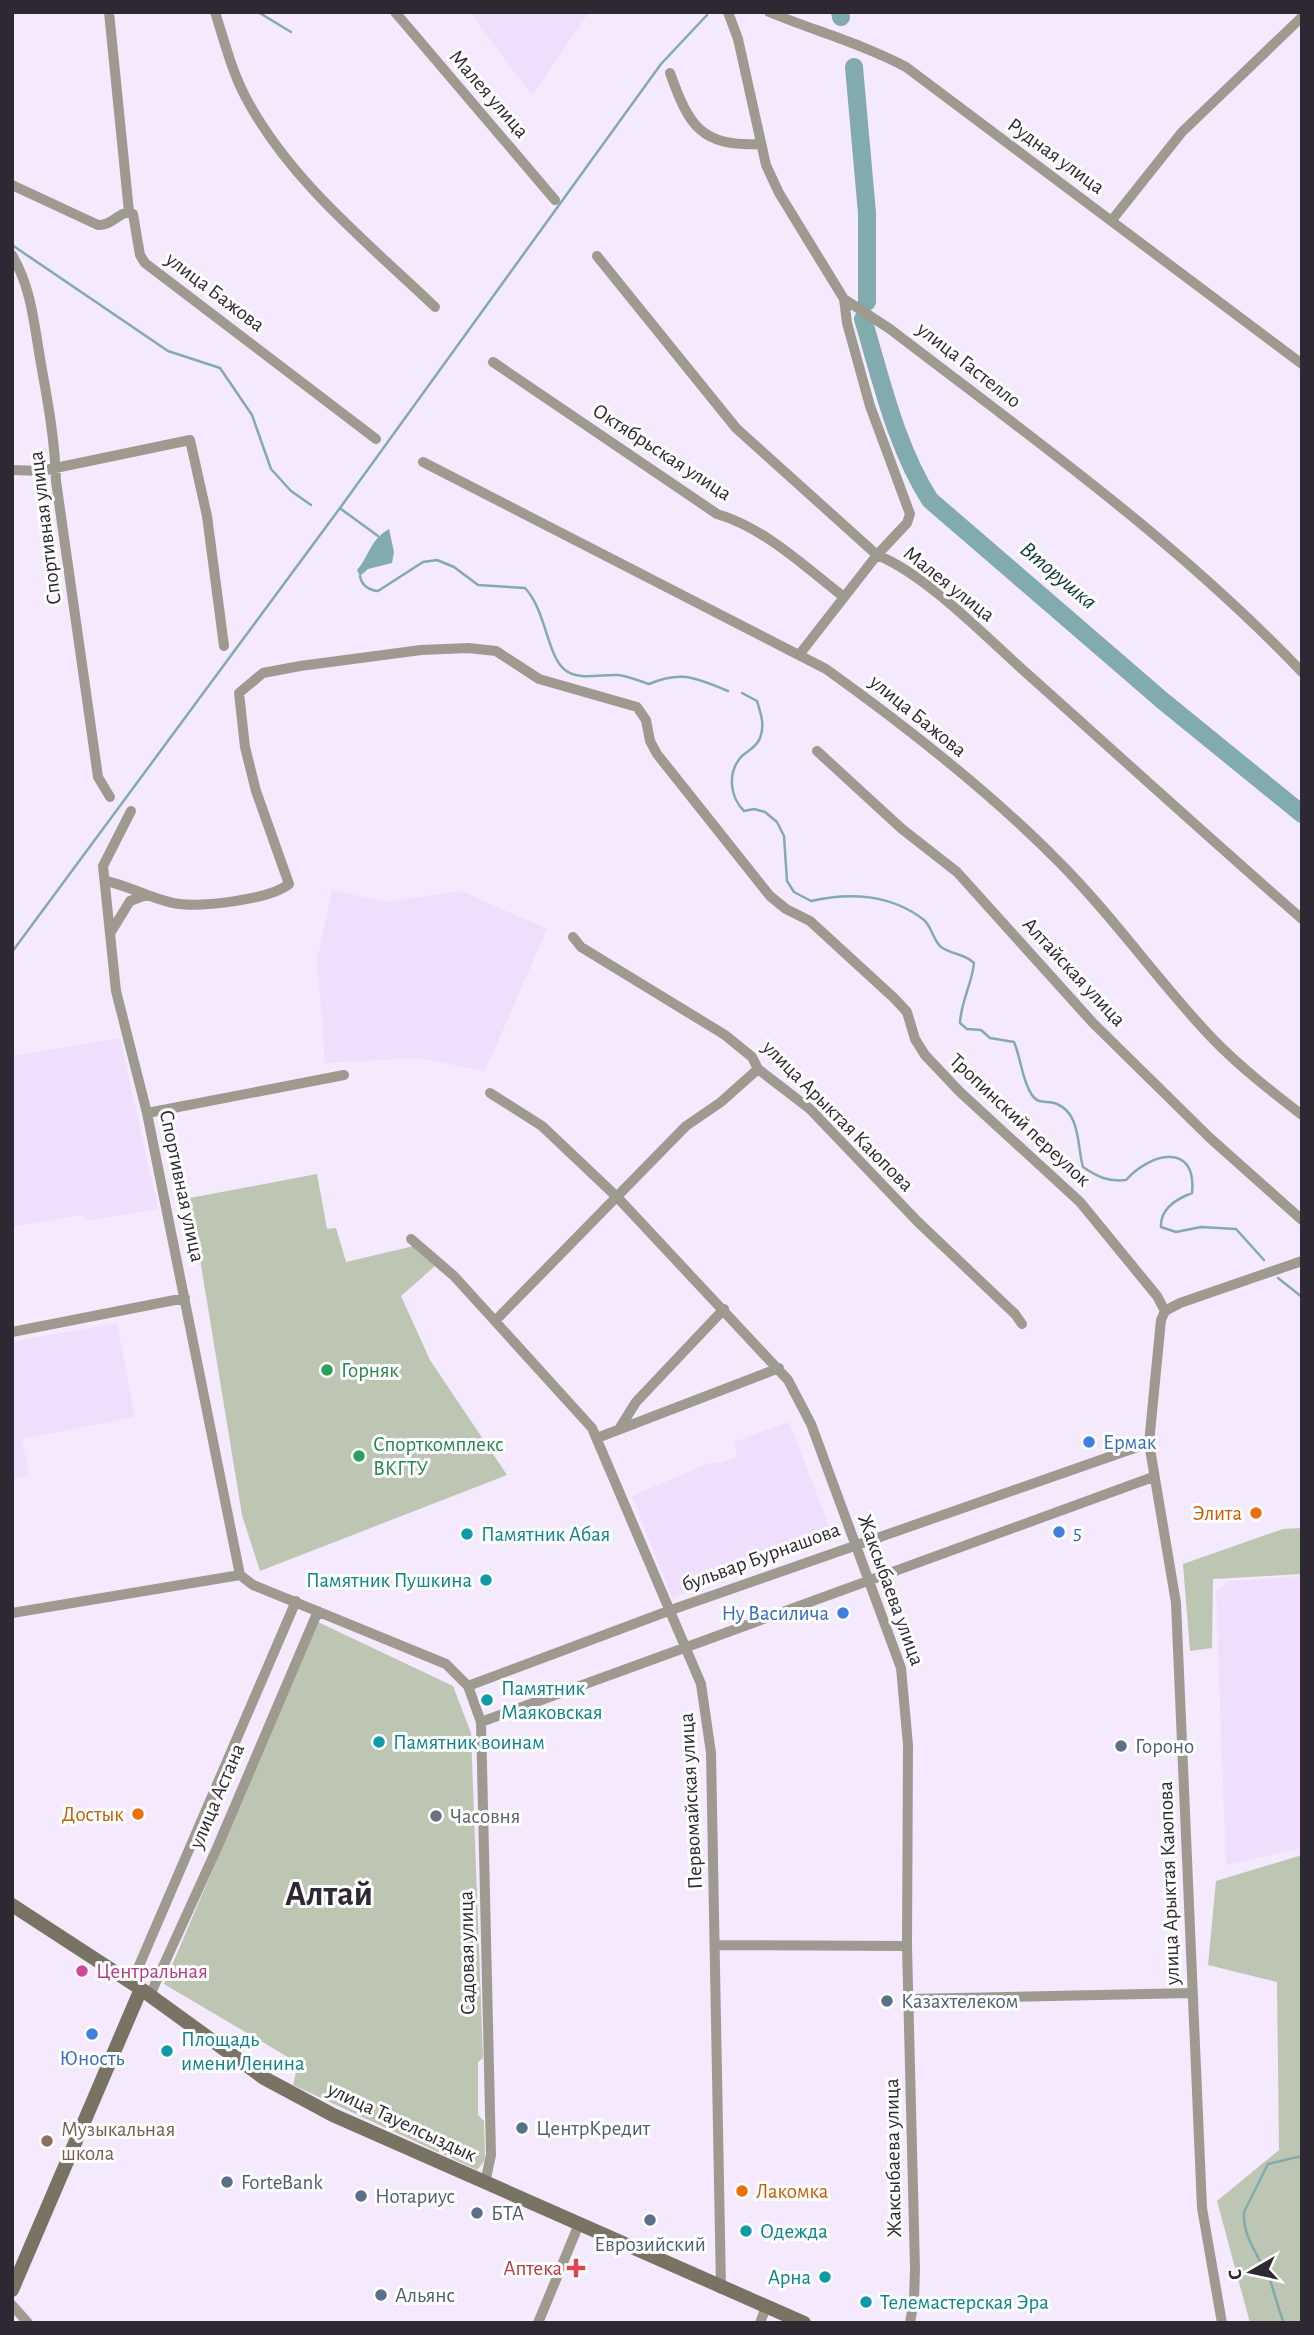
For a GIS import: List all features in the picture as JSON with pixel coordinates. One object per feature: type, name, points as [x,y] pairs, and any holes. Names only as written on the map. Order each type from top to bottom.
[{"type":"street","name":"улица Бажова","points":[[109,12],[129,212],[133,214],[140,255],[145,264],[376,439]]},
{"type":"street","points":[[215,12],[245,96],[267,134],[310,187],[435,307]]},
{"type":"street","name":"Малея улица","points":[[395,12],[555,200]]},
{"type":"street","name":"улица Гастелло","points":[[728,12],[738,40],[761,144],[779,193],[844,299],[890,329],[1160,537],[1209,579],[1302,672]]},
{"type":"street","name":"Рудная улица","points":[[769,12],[832,38],[875,50],[906,67],[1302,363]]},
{"type":"street","points":[[1112,220],[1182,132],[1302,18]]},
{"type":"street","points":[[670,73],[680,100],[695,126],[710,139],[741,145],[761,144]]},
{"type":"street","points":[[12,185],[98,225],[111,223],[124,212],[129,212]]},
{"type":"street","name":"Спортивная улица","points":[[12,255],[25,277],[32,303],[57,454],[56,468],[98,777],[110,797]]},
{"type":"street","name":"Малея улица","points":[[597,256],[736,428],[877,555],[891,560],[934,592],[1302,919]]},
{"type":"street","points":[[799,655],[877,555],[907,523],[910,514],[870,406],[847,323],[844,299]]},
{"type":"street","name":"Октябрьская улица","points":[[493,362],[717,514],[737,520],[765,538],[844,597]]},
{"type":"street","points":[[12,470],[41,471],[190,440],[210,539],[224,646]]},
{"type":"street","name":"улица Бажова","points":[[423,462],[826,669],[874,704],[1059,862],[1122,930],[1211,1037],[1246,1072],[1302,1115]]},
{"type":"street","name":"Тропинский переулок","points":[[147,895],[194,905],[270,894],[289,884],[256,791],[245,747],[239,692],[263,673],[388,653],[468,648],[496,651],[540,679],[637,708],[646,720],[657,754],[770,896],[786,909],[810,921],[901,1005],[907,1012],[915,1040],[925,1055],[960,1092],[1091,1214],[1157,1296],[1165,1311]]},
{"type":"street","name":"Алтайская улица","points":[[817,751],[902,829],[957,872],[1093,1023],[1210,1138],[1302,1220]]},
{"type":"street","name":"Спортивная улица","points":[[131,811],[104,859],[105,900],[119,1008],[147,1113],[240,1575]]},
{"type":"street","points":[[106,881],[147,895]]},
{"type":"street","points":[[110,935],[130,901],[147,895]]},
{"type":"street","name":"улица Арыктая Каюпова","points":[[573,937],[581,947],[724,1035],[752,1057],[758,1069],[810,1109],[918,1222],[1015,1314],[1022,1324]]},
{"type":"street","points":[[495,1321],[687,1126],[721,1102],[758,1069]]},
{"type":"street","points":[[147,1113],[344,1075]]},
{"type":"street","name":"Жаксыбаева улица","points":[[490,1093],[542,1126],[618,1198],[779,1368],[799,1397],[868,1579],[904,1686],[908,1745],[907,1946],[915,2269],[910,2323]]},
{"type":"street","name":"Первомайская улица","points":[[411,1239],[454,1276],[597,1438],[701,1684],[710,1741],[721,2289]]},
{"type":"street","points":[[1165,1311],[1180,1303],[1302,1261]]},
{"type":"street","points":[[12,1332],[185,1298]]},
{"type":"street","points":[[621,1426],[636,1402],[724,1309]]},
{"type":"street","name":"улица Арыктая Каюпова","points":[[1165,1311],[1161,1320],[1149,1443],[1176,1603],[1189,1856],[1202,2208],[1222,2323]]},
{"type":"street","points":[[597,1438],[621,1426],[779,1368]]},
{"type":"street","name":"бульвар Бурнашова","points":[[468,1686],[671,1610],[1149,1443]]},
{"type":"street","points":[[481,1722],[1153,1477]]},
{"type":"street","points":[[12,1613],[240,1575],[253,1585],[446,1664],[468,1686]]},
{"type":"street","name":"улица Астана","points":[[12,2290],[141,1989],[296,1601]]},
{"type":"street","name":"улица Астана","points":[[141,1989],[223,1836],[318,1611]]},
{"type":"street","name":"Садовая улица","points":[[468,1686],[481,1722],[491,2155],[485,2183]]},
{"type":"street","name":"улица Тауелсыздык","points":[[12,1905],[141,1989],[264,2078],[379,2137],[721,2289],[804,2323]]},
{"type":"street","points":[[716,1945],[907,1946]]},
{"type":"street","points":[[909,1999],[1192,1993]]},
{"type":"street","points":[[538,2323],[579,2224]]},
{"type":"street","points":[[12,2305],[28,2323]]},
{"type":"street","points":[[760,2323],[766,2307]]},
{"type":"shaded area","points":[[470,12],[589,12],[532,96]]},
{"type":"shaded area","points":[[389,529],[394,552],[392,563],[368,569],[360,576],[357,570],[374,543]]},
{"type":"shaded area","points":[[332,890],[386,902],[461,891],[547,929],[485,1071],[418,1058],[325,1063],[317,961]]},
{"type":"shaded area","points":[[120,1038],[158,1209],[86,1221],[84,1215],[12,1227],[12,1056]]},
{"type":"shaded area","name":"Горняк","points":[[317,1174],[327,1229],[336,1228],[346,1262],[414,1246],[435,1266],[401,1296],[430,1360],[507,1475],[260,1571],[242,1515],[190,1198]]},
{"type":"shaded area","points":[[117,1323],[135,1417],[22,1439],[29,1475],[12,1479],[12,1342]]},
{"type":"shaded area","points":[[789,1422],[834,1539],[672,1598],[632,1496],[709,1463],[722,1463],[737,1457],[734,1442]]},
{"type":"shaded area","points":[[1302,1528],[1302,1574],[1213,1579],[1212,1648],[1190,1651],[1183,1564],[1283,1529]]},
{"type":"shaded area","points":[[1302,1576],[1302,1848],[1226,1865],[1216,1592],[1228,1581]]},
{"type":"shaded area","points":[[318,1622],[453,1686],[471,1733],[483,2058],[478,2062],[478,2115],[484,2121],[485,2160],[477,2170],[293,2085],[298,2063],[164,1984]]},
{"type":"shaded area","points":[[1302,1855],[1302,2323],[1250,2323],[1217,2201],[1279,2150],[1277,1982],[1208,1965],[1216,1881]]},
{"type":"waterway","points":[[258,12],[291,32]]},
{"type":"waterway","name":"Вторушка","points":[[840,12],[841,17]]},
{"type":"waterway","points":[[12,952],[340,508],[661,64],[707,15]]},
{"type":"waterway","name":"Вторушка","points":[[854,67],[867,213],[867,302]]},
{"type":"waterway","points":[[12,245],[168,351],[220,368],[252,415],[271,469],[291,491],[311,505]]},
{"type":"waterway","name":"Вторушка","points":[[863,319],[899,435],[930,500],[1163,701],[1302,814]]},
{"type":"waterway","points":[[341,509],[378,536]]},
{"type":"waterway","points":[[360,576],[366,587],[378,591],[423,562],[437,560],[454,567],[478,585],[525,588],[538,608],[554,654],[565,670],[571,673],[583,676],[618,675],[649,684],[671,677],[689,677],[728,691]]},
{"type":"waterway","points":[[742,693],[757,701],[762,729],[757,744],[737,763],[732,777],[733,792],[744,811],[754,809],[765,812],[777,822],[784,836],[787,881],[794,892],[811,901],[855,896],[884,900],[911,911],[924,920],[941,947],[974,963],[960,1023],[967,1029],[981,1030],[990,1038],[1014,1042],[1026,1083],[1034,1098],[1057,1104],[1070,1115],[1077,1132],[1083,1167],[1103,1178],[1126,1180],[1147,1163],[1170,1157],[1180,1159],[1187,1165],[1192,1176],[1192,1193],[1180,1198],[1166,1210],[1161,1227],[1176,1232],[1201,1227],[1236,1229],[1264,1260]]},
{"type":"waterway","points":[[1278,1278],[1302,1297]]},
{"type":"waterway","points":[[1284,2323],[1270,2280],[1249,2239],[1244,2212],[1268,2164],[1302,2156]]},
{"type":"place","name":"Горняк","points":[[327,1370]]},
{"type":"place","name":"Ермак","points":[[1089,1442]]},
{"type":"place","name":"Спорткомплекс ВКГТУ","points":[[359,1456]]},
{"type":"place","name":"Элита","points":[[1256,1513]]},
{"type":"place","name":"5","points":[[1059,1532]]},
{"type":"place","name":"Памятник Абая","points":[[467,1534]]},
{"type":"place","name":"Памятник Пушкина","points":[[486,1580]]},
{"type":"place","name":"Ну Василича","points":[[843,1613]]},
{"type":"place","name":"Памятник Маяковская","points":[[487,1700]]},
{"type":"place","name":"Памятник воинам","points":[[379,1742]]},
{"type":"place","name":"Гороно","points":[[1121,1746]]},
{"type":"place","name":"Достык","points":[[138,1814]]},
{"type":"place","name":"Часовня","points":[[436,1816]]},
{"type":"place","name":"Центральная","points":[[82,1971]]},
{"type":"place","name":"Казахтелеком","points":[[887,2001]]},
{"type":"place","name":"Юность","points":[[92,2034]]},
{"type":"place","name":"Площадь имени Ленина","points":[[167,2051]]},
{"type":"place","name":"ЦентрКредит","points":[[522,2128]]},
{"type":"place","name":"Музыкальная школа","points":[[47,2141]]},
{"type":"place","name":"ForteBank","points":[[227,2182]]},
{"type":"place","name":"Лакомка","points":[[742,2191]]},
{"type":"place","name":"Нотариус","points":[[361,2196]]},
{"type":"place","name":"БТА","points":[[477,2213]]},
{"type":"place","name":"Еврозийский","points":[[650,2220]]},
{"type":"place","name":"Одежда","points":[[746,2231]]},
{"type":"place","name":"Аптека","points":[[576,2268]]},
{"type":"place","name":"Арна","points":[[825,2277]]},
{"type":"place","name":"Альянс","points":[[381,2295]]},
{"type":"place","name":"Телемастерская Эра","points":[[866,2302]]},
{"type":"district","name":"Алтай","points":[[329,1894]]}]
